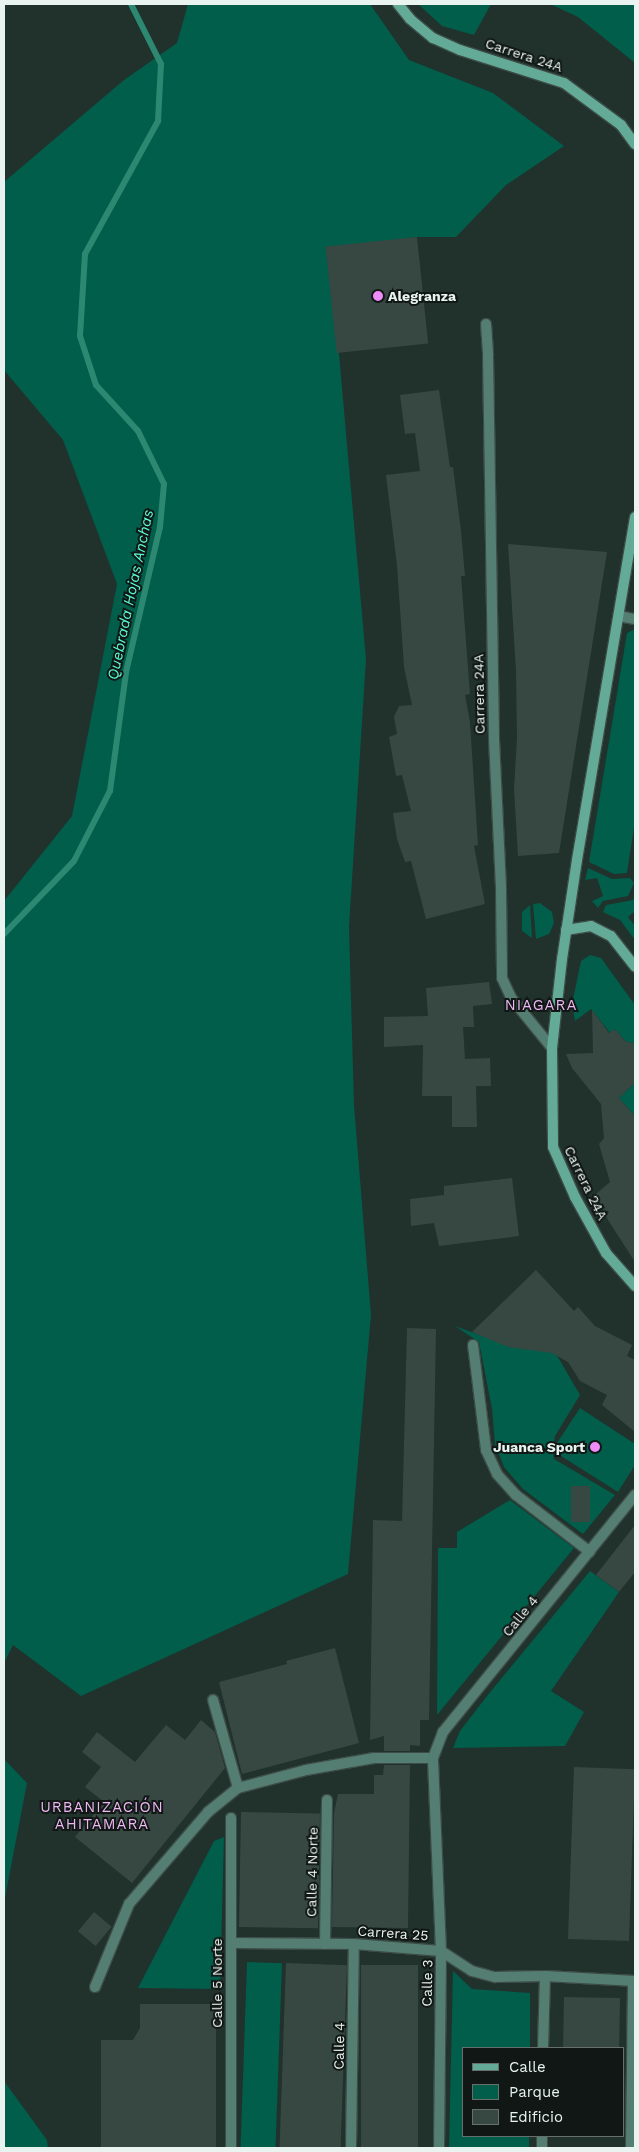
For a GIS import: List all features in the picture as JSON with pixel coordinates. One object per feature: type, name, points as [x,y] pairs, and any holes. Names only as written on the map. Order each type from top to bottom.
[{"type":"street","name":"Carrera 24A","points":[[398,4],[410,19],[433,38],[460,50],[564,83],[621,125],[635,144]]},
{"type":"street","name":"Carrera 24A","points":[[486,324],[494,739],[501,890],[502,978],[512,999],[552,1048]]},
{"type":"street","name":"Carrera 24A","points":[[635,518],[566,930],[552,1048],[553,1147],[575,1198],[606,1252],[635,1286]]},
{"type":"street","points":[[619,616],[635,619]]},
{"type":"street","points":[[566,930],[591,926],[611,936],[635,967]]},
{"type":"street","points":[[473,1345],[486,1450],[497,1474],[516,1495],[590,1552]]},
{"type":"street","name":"Calle 4","points":[[433,1758],[443,1732],[635,1496]]},
{"type":"street","points":[[213,1700],[238,1788]]},
{"type":"street","points":[[95,1987],[129,1904],[208,1812],[238,1788],[306,1770],[374,1758],[433,1758]]},
{"type":"street","name":"Calle 3","points":[[433,1758],[441,1951],[439,2148]]},
{"type":"street","name":"Calle 4 Norte","points":[[325,1944],[327,1800]]},
{"type":"street","name":"Calle 5 Norte","points":[[231,1818],[231,2148]]},
{"type":"street","name":"Carrera 25","points":[[231,1943],[354,1944],[441,1951],[472,1971],[495,1977],[545,1976],[634,1981]]},
{"type":"street","name":"Calle 4","points":[[351,2148],[354,1944]]},
{"type":"street","points":[[543,2047],[545,1976]]},
{"type":"street","points":[[631,2148],[634,1981]]},
{"type":"green space","points":[[188,4],[370,4],[409,60],[493,93],[564,146],[506,185],[456,237],[417,237],[326,249],[339,354],[366,659],[349,927],[354,1105],[371,1315],[348,1574],[81,1696],[13,1645],[4,1663],[4,901],[72,816],[117,584],[63,440],[4,370],[4,182],[124,80],[177,43]]},
{"type":"green space","points":[[418,4],[491,4],[474,35],[442,26]]},
{"type":"green space","points":[[550,4],[635,4],[635,63],[578,17]]},
{"type":"green space","points":[[635,629],[635,821],[627,873],[614,874],[589,862],[627,633]]},
{"type":"green space","points":[[588,868],[612,879],[630,878],[634,883],[628,896],[603,901],[598,908],[592,901],[603,896],[597,878],[585,880]]},
{"type":"green space","points":[[635,895],[635,911],[628,917],[635,926],[635,940],[620,920],[603,912],[606,905],[633,900]]},
{"type":"green space","points":[[540,903],[552,912],[554,923],[549,934],[536,939],[533,904]]},
{"type":"green space","points":[[530,905],[532,938],[522,931],[522,912]]},
{"type":"green space","points":[[590,955],[601,958],[635,1005],[635,1044],[625,1041],[615,1029],[610,1033],[591,1009],[575,1021],[572,1004],[581,961]]},
{"type":"green space","points":[[635,1083],[635,1116],[619,1098]]},
{"type":"green space","points":[[455,1326],[482,1336],[555,1352],[580,1395],[555,1436],[553,1449],[580,1408],[635,1444],[635,1465],[618,1492],[553,1451],[554,1459],[615,1495],[583,1534],[523,1489],[504,1467],[495,1444],[492,1409],[479,1342]]},
{"type":"green space","points":[[510,1500],[574,1548],[437,1715],[438,1548],[457,1548],[457,1532]]},
{"type":"green space","points":[[590,1571],[619,1592],[551,1691],[584,1712],[565,1746],[453,1748],[460,1731],[487,1696]]},
{"type":"green space","points":[[4,1759],[27,1783],[4,1903]]},
{"type":"green space","points":[[224,1837],[220,1989],[138,1988],[214,1841]]},
{"type":"green space","points":[[247,1962],[282,1963],[276,2148],[241,2148]]},
{"type":"green space","points":[[453,1971],[472,1989],[530,1993],[530,2047],[462,2047],[462,2137],[529,2137],[529,2148],[449,2148]]},
{"type":"green space","points":[[4,2081],[47,2140],[48,2148],[4,2148]]},
{"type":"building","name":"Alegranza","points":[[417,237],[428,343],[337,353],[326,247]]},
{"type":"building","points":[[439,390],[450,467],[453,467],[461,531],[465,576],[461,576],[470,694],[465,695],[470,722],[478,845],[474,846],[485,904],[426,919],[411,861],[405,862],[397,839],[393,813],[411,811],[402,775],[396,776],[389,737],[397,734],[394,717],[399,706],[412,705],[404,667],[397,566],[386,475],[420,471],[415,433],[405,434],[400,395]]},
{"type":"building","points":[[508,544],[607,552],[559,853],[518,856],[514,789],[517,738],[516,671]]},
{"type":"building","points":[[489,982],[492,1004],[473,1006],[474,1027],[463,1027],[465,1059],[490,1058],[491,1086],[476,1086],[477,1127],[452,1127],[452,1096],[422,1096],[423,1045],[384,1047],[384,1017],[428,1016],[426,988]]},
{"type":"building","points":[[592,1010],[609,1033],[615,1029],[625,1041],[635,1044],[635,1083],[619,1098],[635,1116],[635,1262],[608,1220],[596,1194],[610,1182],[599,1144],[604,1138],[601,1104],[572,1068],[566,1054],[593,1053]]},
{"type":"building","points":[[512,1178],[519,1236],[439,1246],[434,1223],[411,1226],[410,1199],[444,1195],[444,1186]]},
{"type":"building","points":[[536,1270],[574,1311],[578,1307],[595,1326],[632,1345],[627,1356],[635,1360],[635,1432],[602,1405],[607,1395],[580,1381],[568,1362],[552,1353],[508,1347],[472,1332]]},
{"type":"building","points":[[407,1328],[436,1329],[429,1720],[420,1720],[420,1746],[410,1745],[410,1751],[384,1751],[384,1736],[370,1740],[373,1520],[402,1521]]},
{"type":"building","points":[[571,1486],[590,1486],[590,1522],[571,1522]]},
{"type":"building","points":[[635,1525],[635,1572],[619,1592],[596,1575]]},
{"type":"building","points":[[335,1648],[359,1743],[242,1774],[219,1682],[287,1664],[286,1661]]},
{"type":"building","points":[[201,1720],[215,1732],[225,1768],[132,1883],[75,1837],[104,1802],[85,1787],[101,1767],[82,1752],[97,1732],[135,1762],[166,1725],[185,1740]]},
{"type":"building","points":[[384,1765],[410,1765],[408,1928],[332,1927],[334,1813],[338,1794],[374,1794],[374,1775],[383,1775]]},
{"type":"building","points":[[574,1767],[635,1769],[629,1941],[568,1939]]},
{"type":"building","points":[[241,1812],[320,1813],[318,1928],[239,1927]]},
{"type":"building","points":[[94,1912],[112,1927],[96,1946],[78,1931]]},
{"type":"building","points":[[286,1963],[347,1965],[341,2148],[280,2148]]},
{"type":"building","points":[[361,1965],[418,1965],[418,2148],[361,2148]]},
{"type":"building","points":[[564,1997],[620,1998],[619,2047],[563,2047]]},
{"type":"building","points":[[140,2004],[216,2004],[216,2148],[101,2148],[101,2040],[133,2040],[140,2028]]},
{"type":"waterway","name":"Quebrada Hojas Anchas","points":[[4,934],[74,861],[110,791],[126,672],[160,527],[164,484],[138,431],[96,385],[80,336],[85,254],[158,121],[161,64],[131,4]]},
{"type":"place","name":"Alegranza","points":[[378,296]]},
{"type":"place","name":"Juanca Sport","points":[[595,1447]]},
{"type":"district","name":"NIAGARA","points":[[541,1006]]},
{"type":"district","name":"URBANIZACIÓN AHITAMARA","points":[[102,1816]]}]
